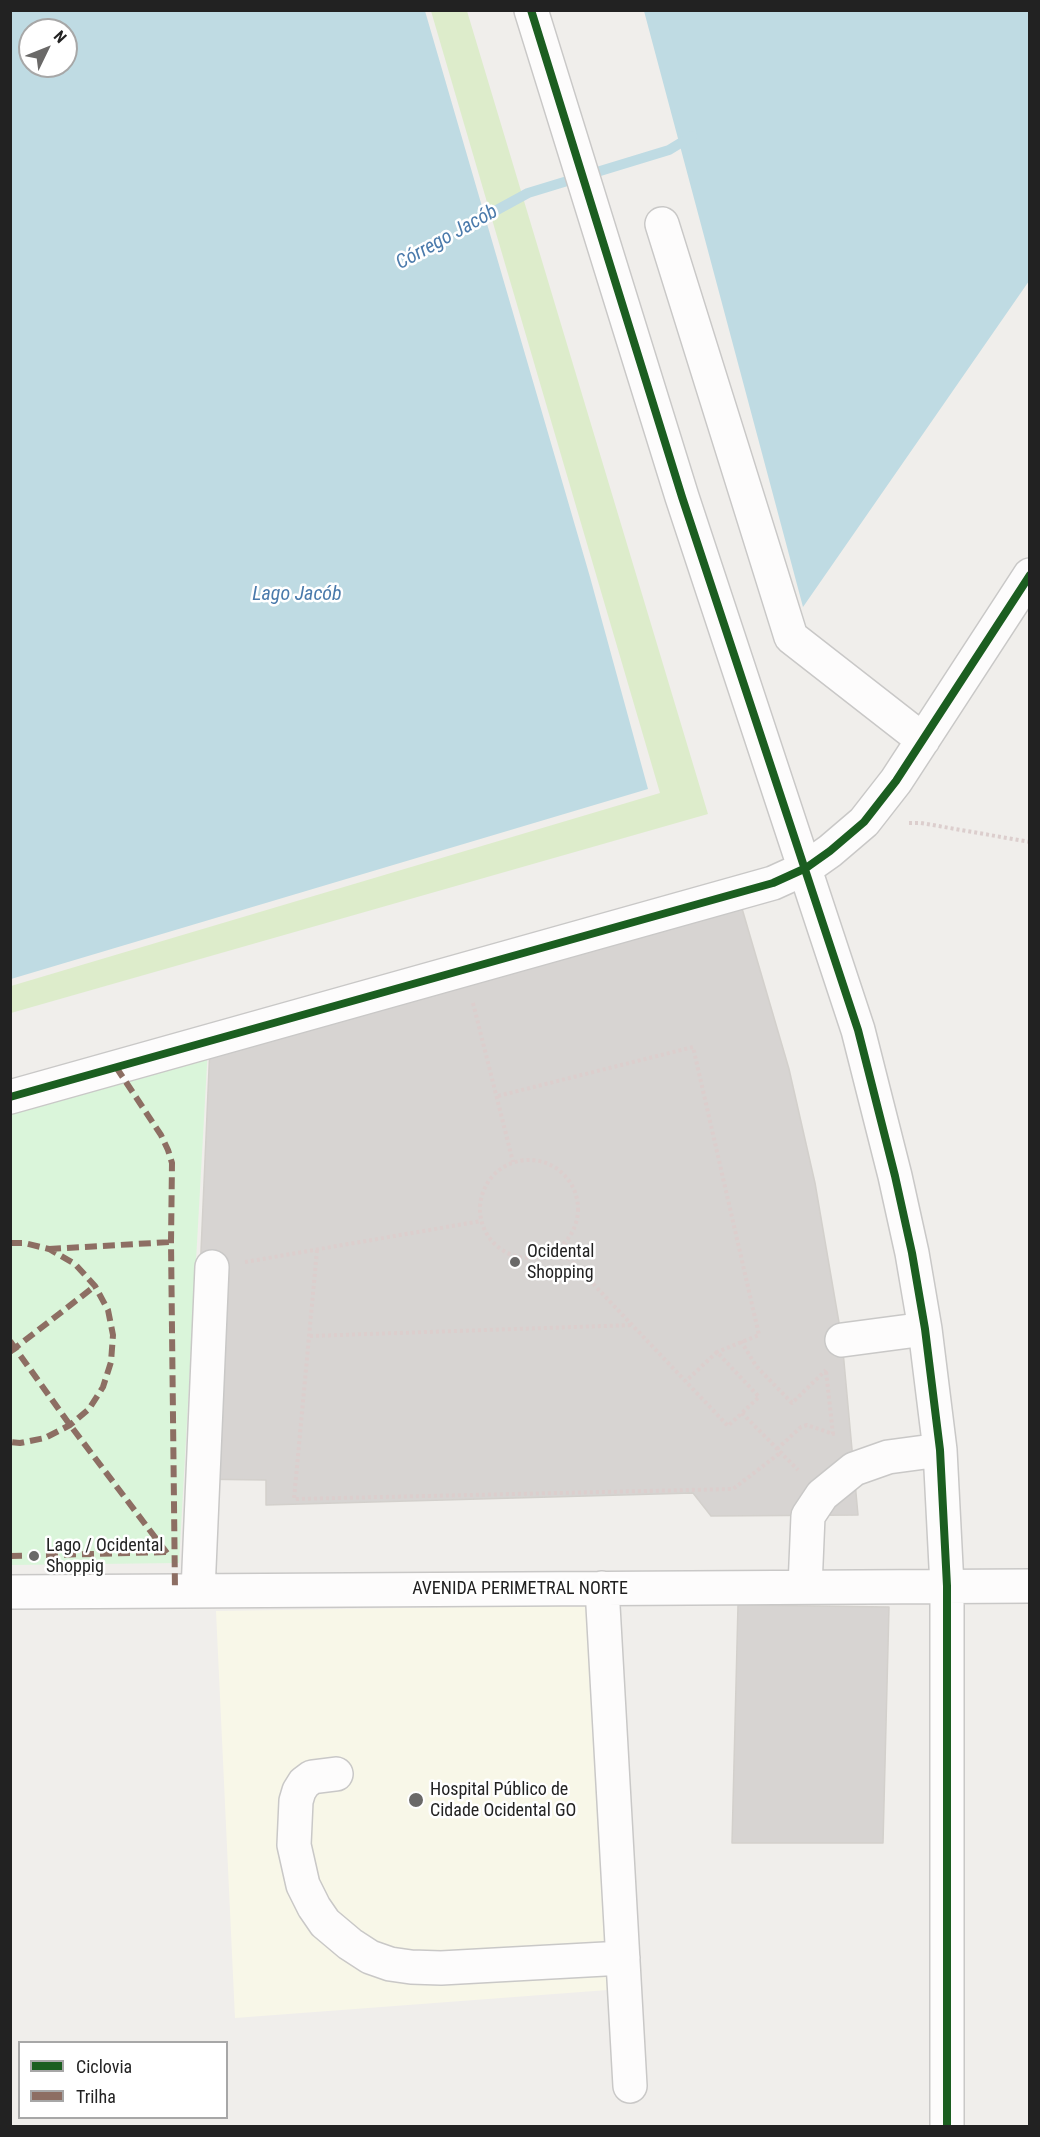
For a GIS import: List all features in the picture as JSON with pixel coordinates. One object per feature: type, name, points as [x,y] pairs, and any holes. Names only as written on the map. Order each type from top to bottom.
[{"type":"street","points":[[531,10],[600,240],[682,497],[858,1030],[876,1096],[912,1253],[925,1329],[940,1450],[947,1586],[947,2127]]},
{"type":"street","points":[[662,224],[791,637],[923,740]]},
{"type":"street","points":[[10,1097],[773,883],[806,868],[864,822],[896,781],[1029,575]]},
{"type":"street","points":[[198,1591],[202,1479],[227,1264]]},
{"type":"street","points":[[842,1340],[925,1329]]},
{"type":"street","points":[[805,1587],[808,1516],[822,1495],[854,1469],[888,1457],[940,1450]]},
{"type":"street","name":"AVENIDA PERIMETRAL NORTE","points":[[10,1592],[1029,1586]]},
{"type":"street","points":[[602,1588],[630,2086]]},
{"type":"street","points":[[336,1774],[312,1777],[299,1791],[296,1801],[294,1845],[303,1885],[314,1907],[325,1923],[350,1944],[390,1964],[411,1967],[441,1968],[623,1958]]},
{"type":"path","points":[[864,822],[921,823],[1029,842]]},
{"type":"path","points":[[473,1003],[513,1162]]},
{"type":"path","points":[[498,1096],[693,1047],[759,1335],[717,1352],[686,1382]]},
{"type":"path","points":[[529,1160],[545,1162],[559,1170],[571,1182],[578,1197],[579,1213],[575,1229],[560,1249],[538,1258],[521,1258],[506,1253],[492,1242],[483,1229],[481,1221],[481,1197],[488,1182],[498,1170],[513,1162],[529,1160]]},
{"type":"path","points":[[227,1264],[481,1221]]},
{"type":"path","points":[[560,1249],[728,1426],[759,1397],[717,1352]]},
{"type":"path","points":[[317,1250],[294,1499],[733,1489],[780,1453],[742,1413]]},
{"type":"path","points":[[310,1336],[633,1325]]},
{"type":"path","points":[[741,1341],[756,1366],[792,1403],[826,1370],[832,1434],[807,1425],[801,1427],[777,1449]]},
{"type":"shaded area","name":"Hospital Público de Cidade Ocidental GO","points":[[594,1605],[621,1989],[235,2018],[216,1611]]},
{"type":"green space","points":[[431,11],[467,11],[708,814],[11,1013],[11,986],[660,793]]},
{"type":"green space","points":[[208,1047],[179,1563],[11,1565],[11,1103]]},
{"type":"water","name":"Lago Jacób","points":[[11,10],[425,11],[590,577],[648,789],[11,979]]},
{"type":"water","points":[[644,11],[1029,11],[1029,281],[803,607]]},
{"type":"building","name":"Ocidental Shopping","points":[[741,905],[789,1069],[815,1183],[842,1340],[858,1515],[711,1516],[693,1493],[266,1505],[266,1480],[191,1479],[210,1046]]},
{"type":"building","points":[[738,1605],[889,1607],[883,1843],[732,1843]]},
{"type":"waterway","name":"Córrego Jacób","points":[[473,223],[528,193],[669,150],[692,136]]},
{"type":"marked path","points":[[116,1067],[161,1135],[172,1163],[175,1591]]},
{"type":"marked path","points":[[49,1249],[171,1242]]},
{"type":"marked path","points":[[10,1243],[24,1243],[49,1249],[75,1264],[95,1286],[108,1310],[113,1335],[111,1362],[103,1387],[89,1409],[70,1425],[45,1438],[20,1443],[10,1442]]},
{"type":"marked path","points":[[10,1352],[95,1286]]},
{"type":"marked path","points":[[10,1341],[167,1553]]},
{"type":"marked path","points":[[10,1556],[171,1552]]},
{"type":"cycle path","points":[[531,10],[682,497],[858,1030],[912,1253],[925,1329],[940,1450],[947,1586],[947,2126]]},
{"type":"cycle path","points":[[10,1097],[773,883],[806,868],[864,822],[896,781],[1030,575]]},
{"type":"place","name":"Ocidental Shopping","points":[[515,1262]]},
{"type":"place","name":"Lago / Ocidental Shoppig","points":[[34,1556]]},
{"type":"place","name":"Hospital Público de Cidade Ocidental GO","points":[[416,1800]]}]
